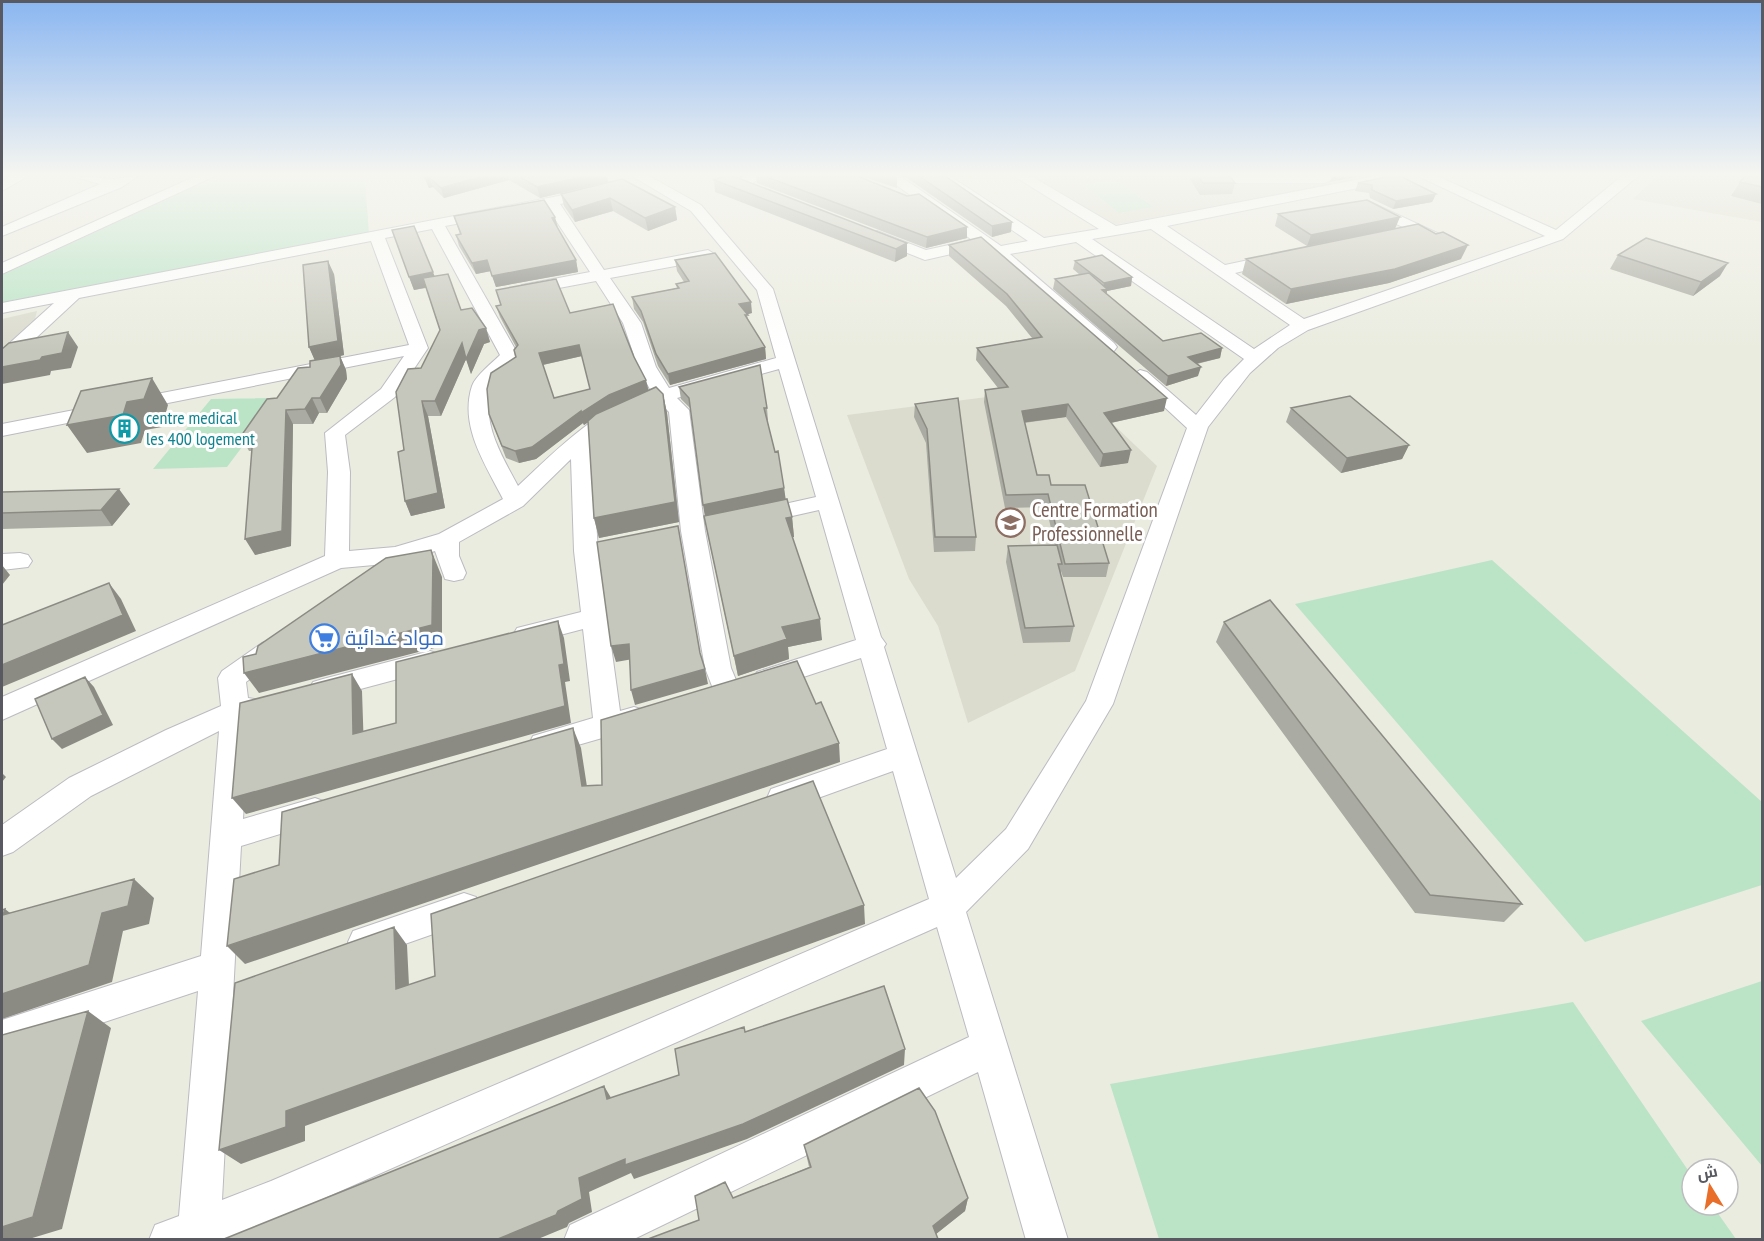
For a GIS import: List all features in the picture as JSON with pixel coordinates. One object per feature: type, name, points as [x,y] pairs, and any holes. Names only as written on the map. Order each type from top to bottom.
[{"type":"street","points":[[2,269],[80,234]]},
{"type":"street","points":[[2,308],[78,291],[392,234]]},
{"type":"street","points":[[442,234],[510,356],[482,385],[479,417],[485,444],[515,501]]},
{"type":"street","points":[[572,234],[632,323],[646,367],[664,396],[679,410],[694,530],[718,668],[716,695],[873,644]]},
{"type":"street","points":[[719,234],[765,289],[873,644],[1047,1239]]},
{"type":"street","points":[[870,234],[925,255],[1092,234]]},
{"type":"street","points":[[974,234],[992,246],[1198,427]]},
{"type":"street","points":[[1027,234],[1039,242]]},
{"type":"street","points":[[1168,234],[1302,326]]},
{"type":"street","points":[[1400,235],[1405,234]]},
{"type":"street","points":[[1430,234],[1484,261]]},
{"type":"street","points":[[1553,234],[1558,236]]},
{"type":"street","points":[[290,637],[232,678],[235,712],[216,981],[184,1234],[275,1200],[950,906],[1017,839],[1099,704],[1198,427],[1210,407],[1255,358],[1286,333],[1561,234]]},
{"type":"street","points":[[1077,236],[1255,358]]},
{"type":"street","points":[[377,237],[419,348]]},
{"type":"street","points":[[478,298],[734,250]]},
{"type":"street","points":[[1221,271],[1288,257]]},
{"type":"street","points":[[2,359],[78,291]]},
{"type":"street","points":[[2,430],[419,348]]},
{"type":"street","points":[[337,560],[339,472],[335,433],[388,393],[419,348]]},
{"type":"street","points":[[2,708],[337,560],[396,555],[447,539],[515,501],[592,428],[634,406],[787,361]]},
{"type":"street","points":[[581,438],[597,549],[595,617],[608,725]]},
{"type":"street","points":[[739,521],[830,501]]},
{"type":"street","points":[[447,539],[447,556],[454,573]]},
{"type":"street","points":[[369,582],[418,548]]},
{"type":"street","points":[[505,641],[595,617]]},
{"type":"street","points":[[302,694],[449,656]]},
{"type":"street","points":[[2,842],[80,787],[176,738],[235,712],[268,703]]},
{"type":"street","points":[[518,752],[662,710]]},
{"type":"street","points":[[758,806],[905,755]]},
{"type":"street","points":[[226,837],[338,804]]},
{"type":"street","points":[[339,951],[486,900]]},
{"type":"street","points":[[2,1038],[216,981],[249,982]]},
{"type":"street","points":[[585,1239],[991,1046]]},
{"type":"shaded area","points":[[37,311],[34,323],[2,350],[2,319]]},
{"type":"shaded area","name":"Centre Formation Professionnelle","points":[[1073,386],[1157,466],[1075,671],[968,723],[938,626],[909,579],[847,415]]},
{"type":"green space","points":[[91,234],[369,234],[369,236],[2,304],[2,275]]},
{"type":"green space","points":[[279,398],[227,467],[153,469],[211,399]]},
{"type":"green space","points":[[1492,560],[1762,802],[1762,885],[1585,942],[1295,604]]},
{"type":"green space","points":[[1762,981],[1762,1166],[1641,1021]]},
{"type":"green space","points":[[1573,1002],[1680,1158],[1680,1217],[1720,1217],[1736,1239],[1159,1239],[1110,1084]]},
{"type":"building","points":[[393,234],[417,234],[433,272],[409,277]]},
{"type":"building","points":[[561,234],[576,260],[492,276],[487,260],[472,263],[456,235]]},
{"type":"building","points":[[856,234],[883,234],[907,243],[896,249]]},
{"type":"building","points":[[919,234],[939,234],[927,237]]},
{"type":"building","points":[[1369,234],[1447,234],[1468,245],[1395,269],[1291,289],[1246,259]]},
{"type":"building","points":[[981,237],[1167,398],[1104,413],[1131,450],[1103,454],[1068,404],[1022,411],[1037,475],[1049,475],[1051,485],[1085,485],[1109,563],[1065,564],[1048,494],[1006,495],[985,390],[1008,387],[977,348],[1042,337],[1007,294],[949,245]]},
{"type":"building","points":[[1646,238],[1728,263],[1701,282],[1618,255]]},
{"type":"building","points":[[715,253],[751,302],[739,304],[748,315],[745,315],[765,347],[668,374],[656,354],[641,311],[632,297],[679,288],[676,284],[689,281],[675,260]]},
{"type":"building","points":[[1102,255],[1132,277],[1104,283],[1075,261]]},
{"type":"building","points":[[328,261],[338,341],[309,347],[303,265]]},
{"type":"building","points":[[1089,273],[1107,289],[1102,290],[1163,341],[1201,333],[1222,348],[1188,357],[1201,367],[1168,376],[1055,279]]},
{"type":"building","points":[[448,274],[461,310],[472,308],[486,328],[479,330],[466,359],[462,343],[435,401],[422,401],[438,493],[405,501],[398,452],[404,450],[396,392],[408,369],[421,368],[440,330],[423,278]]},
{"type":"building","points":[[556,279],[570,313],[613,304],[634,357],[646,380],[609,395],[581,413],[581,411],[532,447],[515,451],[502,446],[489,414],[487,389],[491,373],[516,357],[514,350],[518,345],[496,306],[501,305],[496,290]],"holes":[[[579,345],[590,389],[554,398],[539,353]]]},
{"type":"building","points":[[68,332],[62,353],[42,357],[40,360],[2,367],[2,349],[9,343]]},
{"type":"building","points":[[340,356],[341,365],[320,398],[312,398],[305,409],[286,410],[282,531],[245,539],[253,435],[241,436],[267,399],[277,398],[298,368],[310,367],[310,361]]},
{"type":"building","points":[[760,365],[767,408],[764,408],[775,452],[778,451],[784,488],[703,505],[689,398],[679,387]]},
{"type":"building","points":[[152,378],[144,399],[127,402],[123,415],[67,425],[81,391]]},
{"type":"building","points":[[656,387],[663,394],[675,502],[594,518],[588,421],[596,414]]},
{"type":"building","points":[[1350,396],[1409,445],[1347,458],[1291,408]]},
{"type":"building","points":[[958,398],[976,537],[935,537],[927,429],[915,404]]},
{"type":"building","points":[[119,489],[101,510],[2,513],[2,492]]},
{"type":"building","points":[[787,499],[792,517],[786,518],[820,619],[782,627],[787,639],[734,656],[704,516]]},
{"type":"building","points":[[678,526],[700,653],[705,669],[631,690],[629,644],[611,646],[597,542]]},
{"type":"building","points":[[1057,545],[1062,564],[1058,564],[1074,626],[1025,628],[1008,546]]},
{"type":"building","points":[[431,550],[433,557],[432,625],[244,673],[243,657],[256,654],[258,646],[386,558]]},
{"type":"building","points":[[109,583],[123,615],[2,665],[2,625]]},
{"type":"building","points":[[1270,600],[1522,904],[1430,895],[1224,622]]},
{"type":"building","points":[[558,621],[564,664],[559,665],[565,706],[232,798],[240,703],[352,674],[353,734],[396,723],[396,662]]},
{"type":"building","points":[[797,661],[816,704],[821,702],[839,743],[227,946],[234,879],[279,865],[282,812],[573,728],[582,786],[602,785],[601,720]]},
{"type":"building","points":[[85,677],[103,715],[52,739],[35,699]]},
{"type":"building","points":[[813,781],[864,905],[286,1111],[286,1127],[219,1150],[235,983],[394,927],[396,989],[435,976],[431,914]]},
{"type":"building","points":[[134,879],[128,906],[102,913],[89,965],[2,994],[2,910],[5,909],[3,915]]},
{"type":"building","points":[[884,986],[905,1049],[743,1124],[625,1165],[625,1159],[579,1178],[582,1199],[558,1211],[556,1215],[498,1239],[224,1239],[604,1086],[607,1099],[679,1075],[675,1049],[744,1027],[745,1032]]},
{"type":"building","points":[[88,1011],[33,1217],[2,1227],[2,1035]]},
{"type":"building","points":[[919,1088],[935,1111],[968,1198],[933,1226],[938,1239],[648,1239],[699,1220],[695,1196],[725,1182],[733,1198],[811,1167],[804,1145]]},
{"type":"place","name":"centre medical les 400 logement","points":[[125,428]]},
{"type":"place","name":"Centre Formation Professionnelle","points":[[1011,522]]},
{"type":"place","name":"مواد غدائية","points":[[324,638]]}]
